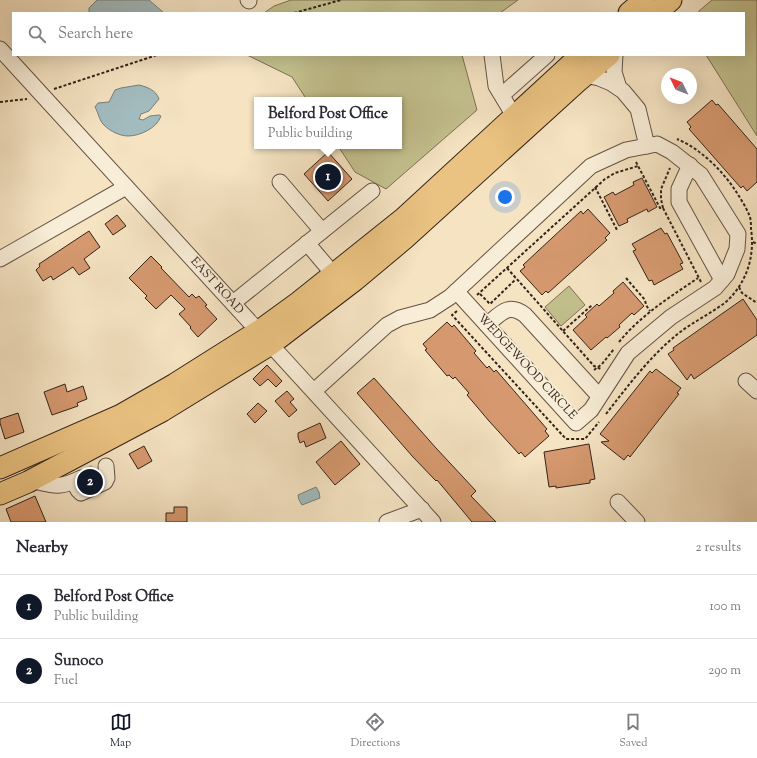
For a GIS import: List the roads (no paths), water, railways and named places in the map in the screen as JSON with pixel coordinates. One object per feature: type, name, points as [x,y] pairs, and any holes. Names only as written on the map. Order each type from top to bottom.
[{"type":"highway","points":[[630,12],[644,0]]},
{"type":"highway","points":[[657,12],[670,0]]},
{"type":"highway","points":[[0,468],[121,415],[175,384],[265,338],[334,275],[404,218],[571,63],[604,56]]},
{"type":"highway","points":[[0,494],[31,480],[162,411],[265,338],[355,280],[404,240],[571,63]]},
{"type":"street","name":"EAST ROAD","points":[[0,49],[433,522]]},
{"type":"street","points":[[492,56],[496,86],[514,116]]},
{"type":"street","points":[[502,95],[547,56]]},
{"type":"street","points":[[615,56],[614,72],[619,88]]},
{"type":"street","points":[[571,63],[619,88],[638,109],[642,151]]},
{"type":"street","name":"WEDGEWOOD CIRCLE","points":[[314,391],[387,324],[400,318],[430,310],[456,291],[591,166],[626,150],[642,151],[657,144],[672,152],[690,165],[701,175],[738,234],[737,249],[727,274],[722,280],[715,288],[671,317],[635,346],[628,353],[591,410],[576,423],[456,291]]},
{"type":"street","points":[[690,165],[679,189],[679,202],[722,280]]},
{"type":"street","points":[[280,182],[322,231]]},
{"type":"street","points":[[0,259],[126,187]]},
{"type":"street","points":[[233,302],[372,191]]},
{"type":"street","points":[[307,243],[334,275]]},
{"type":"street","points":[[486,325],[510,308],[519,310],[599,396]]},
{"type":"street","points":[[746,381],[757,391]]},
{"type":"street","points":[[31,480],[54,486],[64,486],[78,480],[78,490],[81,494],[105,482],[107,478],[101,469],[106,441]]},
{"type":"street","points":[[618,502],[637,522]]},
{"type":"street","points":[[387,522],[422,509]]},
{"type":"water","points":[[97,0],[149,0],[163,12],[89,12],[89,8]]},
{"type":"water","points":[[139,85],[153,91],[159,99],[149,111],[141,114],[139,119],[143,120],[150,116],[159,115],[161,116],[159,120],[152,128],[138,135],[128,136],[115,133],[101,122],[95,107],[98,103],[109,102],[115,90]]},
{"type":"water","points":[[316,487],[320,498],[302,505],[298,495]]},
{"type":"tunnel","points":[[81,478],[97,471]]},
{"type":"place","name":"Belford Post Office","points":[[328,177]]},
{"type":"place","name":"Sunoco","points":[[90,482]]}]
